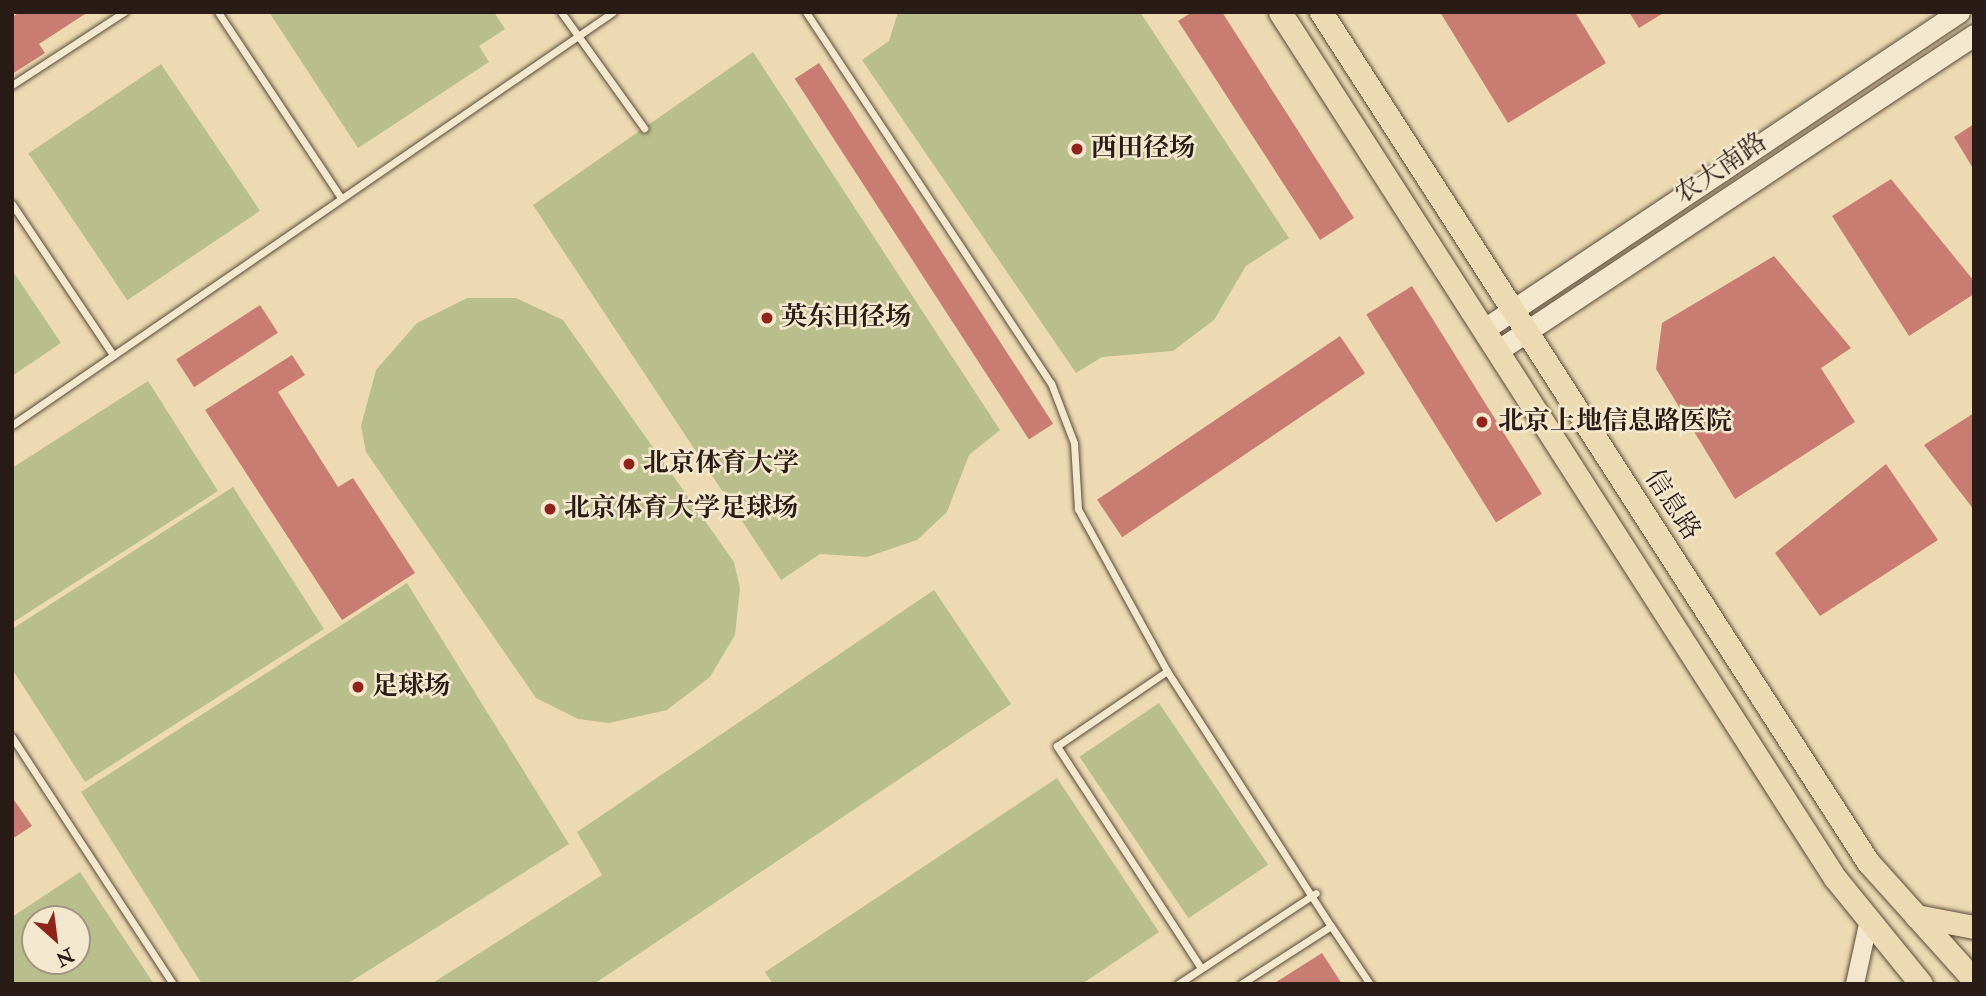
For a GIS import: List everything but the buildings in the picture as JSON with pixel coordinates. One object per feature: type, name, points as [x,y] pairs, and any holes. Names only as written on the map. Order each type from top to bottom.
[{"type":"main road","points":[[1280,12],[1500,349],[1835,878],[1921,984]]},
{"type":"main road","name":"信息路","points":[[1321,12],[1868,862],[1974,980]]},
{"type":"main road","name":"农大南路","points":[[1486,328],[1959,12]]},
{"type":"main road","name":"农大南路","points":[[1500,349],[1974,35]]},
{"type":"main road","points":[[1916,916],[1974,927]]},
{"type":"street","points":[[1855,984],[1869,920]]},
{"type":"lane","points":[[12,86],[124,12]]},
{"type":"lane","points":[[218,12],[341,198]]},
{"type":"lane","points":[[561,12],[644,128]]},
{"type":"lane","points":[[12,425],[613,12]]},
{"type":"lane","points":[[806,12],[1051,383],[1074,443],[1078,509],[1167,671],[1316,893],[1331,926],[1370,984]]},
{"type":"lane","points":[[12,204],[113,355]]},
{"type":"lane","points":[[1167,671],[1057,746],[1201,968]]},
{"type":"lane","points":[[12,737],[173,984]]},
{"type":"lane","points":[[1178,984],[1316,893]]},
{"type":"lane","points":[[1241,984],[1331,926]]},
{"type":"green space","points":[[269,12],[494,12],[505,29],[479,46],[489,62],[358,148]]},
{"type":"green space","name":"西田径场","points":[[898,12],[1140,12],[1289,238],[1246,266],[1214,320],[1173,351],[1102,357],[1076,373],[862,60],[889,41]]},
{"type":"green space","name":"英东田径场","points":[[753,52],[1000,430],[969,455],[947,512],[917,540],[867,557],[820,554],[781,580],[533,205]]},
{"type":"green space","points":[[161,64],[260,211],[127,300],[28,153]]},
{"type":"green space","points":[[12,270],[61,343],[12,376]]},
{"type":"green space","name":"北京体育大学足球场","points":[[467,298],[516,298],[563,320],[734,562],[740,588],[735,635],[710,677],[667,710],[609,723],[578,719],[536,698],[366,452],[361,426],[376,370],[417,323]]},
{"type":"green space","points":[[148,381],[218,491],[12,623],[12,468]]},
{"type":"green space","points":[[233,487],[324,629],[85,782],[12,669],[12,629]]},
{"type":"green space","name":"足球场","points":[[407,583],[569,844],[347,984],[202,984],[81,792]]},
{"type":"green space","points":[[934,590],[1011,704],[594,984],[431,984],[602,875],[577,832]]},
{"type":"green space","points":[[1159,703],[1268,865],[1188,918],[1079,757]]},
{"type":"green space","points":[[1057,778],[1159,932],[1082,984],[773,984],[765,972]]},
{"type":"green space","points":[[80,872],[154,984],[12,984],[12,917],[21,911],[21,975],[91,975],[91,905],[30,905]]},
{"type":"place","name":"西田径场","points":[[1077,149]]},
{"type":"place","name":"英东田径场","points":[[767,318]]},
{"type":"place","name":"北京上地信息路医院","points":[[1482,422]]},
{"type":"place","name":"北京体育大学","points":[[629,464]]},
{"type":"place","name":"北京体育大学足球场","points":[[550,509]]},
{"type":"place","name":"足球场","points":[[358,687]]}]
